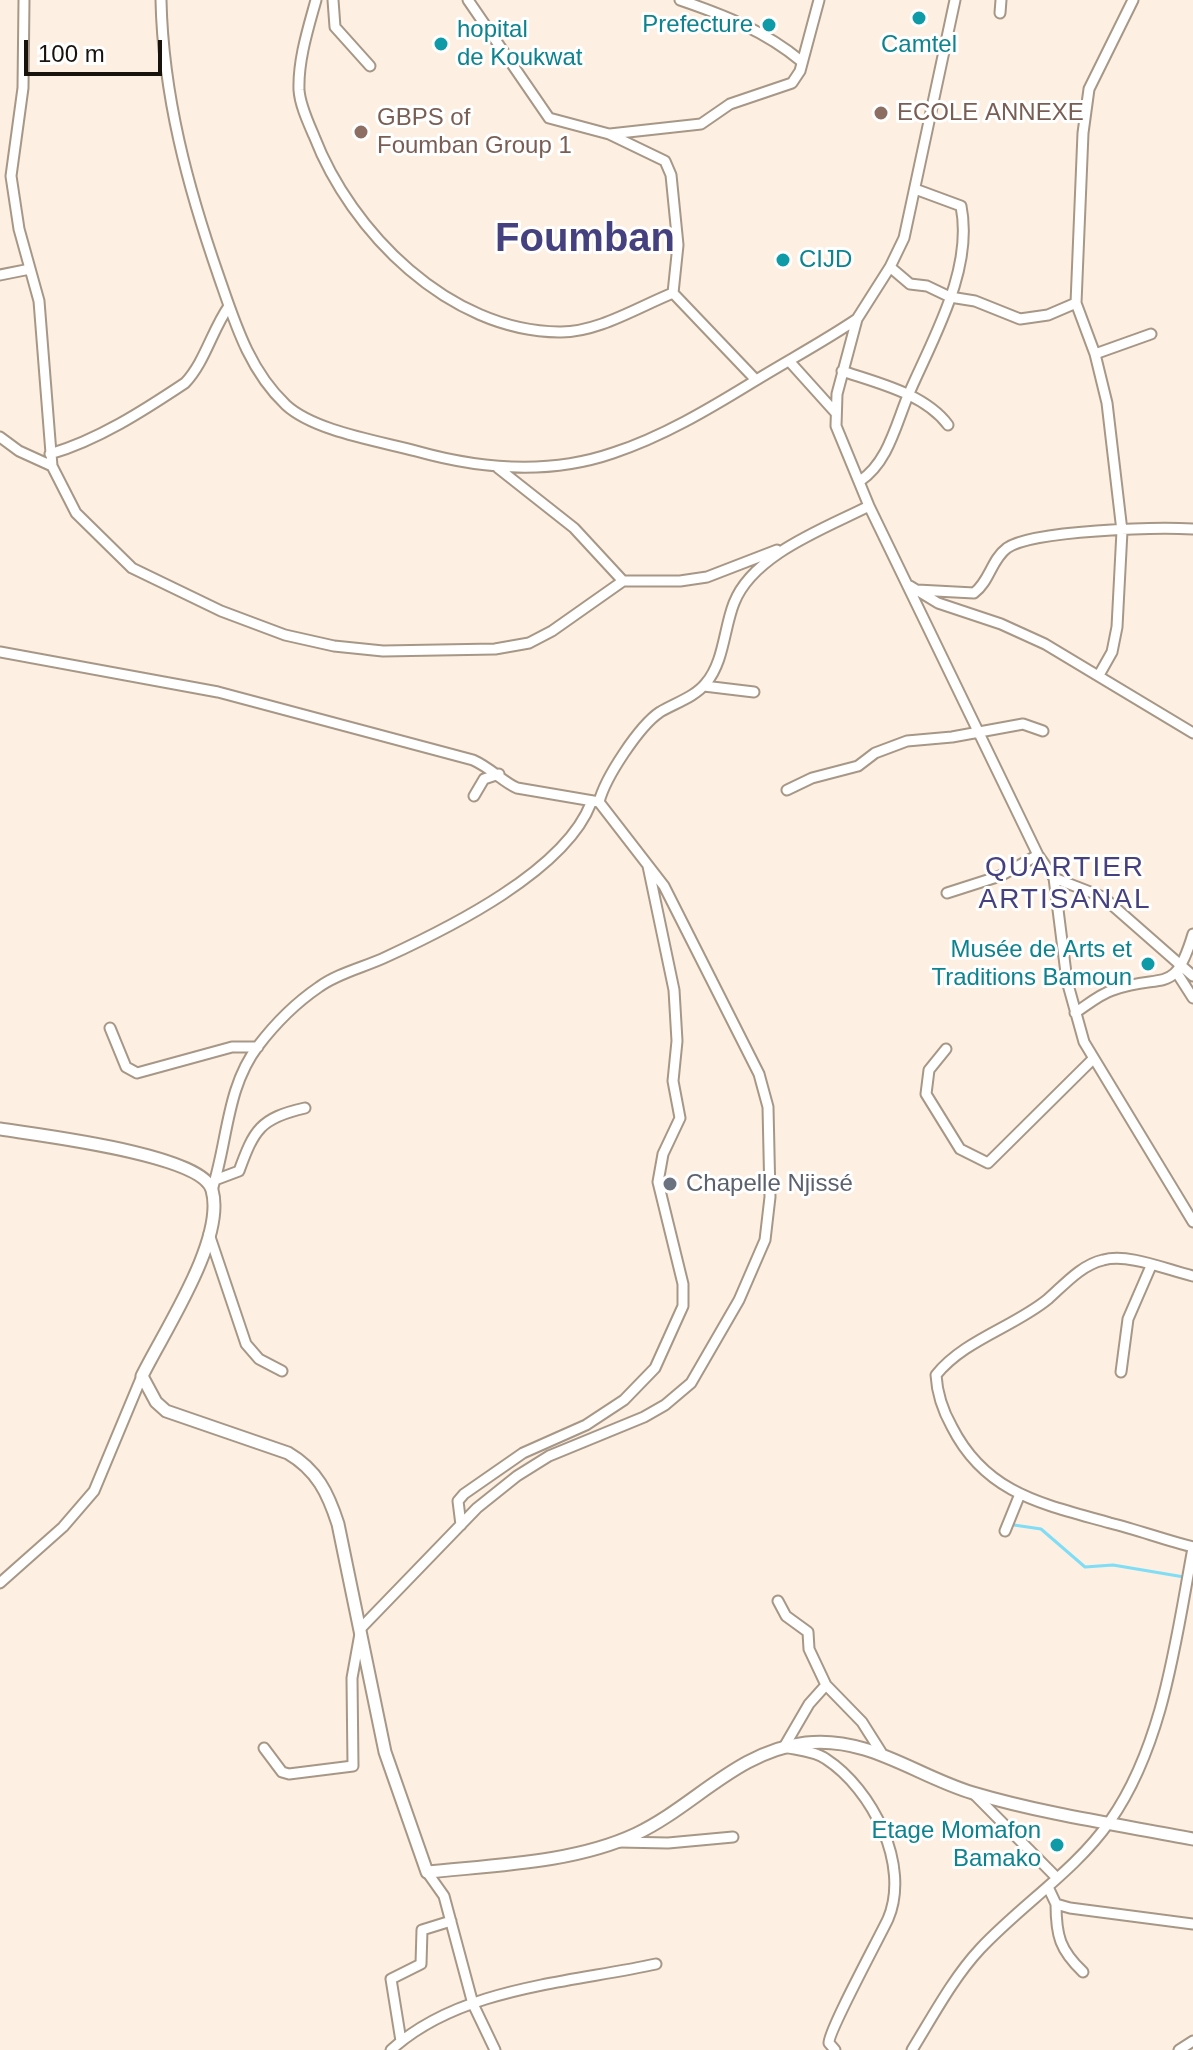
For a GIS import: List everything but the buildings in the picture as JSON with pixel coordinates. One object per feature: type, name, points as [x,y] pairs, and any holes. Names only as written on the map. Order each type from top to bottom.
[{"type":"main road","points":[[0,1129],[165,1160],[198,1173],[214,1185],[205,1250],[142,1376],[156,1402],[166,1411],[288,1453],[317,1477],[328,1493],[361,1628],[385,1752],[427,1872],[575,1852],[616,1842],[649,1827],[742,1764],[784,1747],[837,1743],[881,1752],[973,1793],[1193,1839]]},
{"type":"street","points":[[24,0],[23,88],[11,176],[39,301],[52,466],[76,513],[132,568],[221,611],[285,635],[334,646],[383,651],[467,650],[529,643],[552,631],[623,581],[680,581],[707,577],[783,548],[869,506]]},
{"type":"street","points":[[161,0],[162,33],[171,94],[190,194],[229,306],[262,379],[288,407],[315,421],[358,435],[498,468],[561,465],[612,454],[713,407],[857,319]]},
{"type":"street","points":[[316,0],[300,71],[299,93],[307,120],[351,209],[409,268],[469,309],[507,324],[557,333],[582,331],[673,293]]},
{"type":"street","points":[[333,0],[335,27],[370,66]]},
{"type":"street","points":[[468,0],[549,118],[609,134],[665,161],[671,175],[678,245],[673,293],[756,380]]},
{"type":"street","points":[[680,0],[710,9],[774,39],[801,61]]},
{"type":"street","points":[[609,134],[701,124],[730,104],[759,97],[792,83],[800,71],[819,0]]},
{"type":"street","points":[[955,0],[904,238],[890,267],[857,319],[842,371],[835,412],[836,426],[869,506],[913,588],[1038,855],[1054,878],[1059,930],[1075,1013],[1092,1060],[1145,1139],[1193,1222]]},
{"type":"street","points":[[1000,13],[1001,0]]},
{"type":"street","points":[[1099,675],[1112,652],[1117,627],[1122,531],[1107,403],[1095,354],[1076,303],[1085,108],[1103,54],[1133,0]]},
{"type":"street","points":[[860,481],[879,464],[950,297],[960,256],[961,206],[915,189]]},
{"type":"street","points":[[890,267],[903,281],[927,286],[950,297],[975,301],[1020,319],[1048,315],[1076,303]]},
{"type":"street","points":[[0,275],[30,269]]},
{"type":"street","points":[[50,454],[103,433],[185,383],[194,374],[214,326],[229,306]]},
{"type":"street","points":[[1095,354],[1151,334]]},
{"type":"street","points":[[790,362],[835,412]]},
{"type":"street","points":[[842,371],[908,395],[937,411],[948,425]]},
{"type":"street","points":[[0,437],[19,451],[52,466]]},
{"type":"street","points":[[498,468],[566,521],[623,581]]},
{"type":"street","points":[[913,588],[974,593],[983,586],[1004,550],[1019,541],[1122,531],[1193,529]]},
{"type":"street","points":[[214,1185],[227,1118],[241,1074],[258,1047],[320,985],[404,948],[506,891],[569,840],[642,728],[662,711],[704,686],[715,669],[740,590],[783,548]]},
{"type":"street","points":[[913,588],[938,603],[1001,624],[1099,675],[1193,733]]},
{"type":"street","points":[[0,652],[218,692],[473,760],[517,788],[595,803],[647,862],[705,962],[765,1093],[770,1197],[765,1240],[734,1311],[691,1383],[644,1417],[549,1456],[497,1492],[361,1628],[352,1678],[353,1766],[289,1774],[282,1772],[264,1748]]},
{"type":"street","points":[[704,686],[754,692]]},
{"type":"street","points":[[787,790],[812,778],[858,766],[875,753],[907,741],[1023,724],[1043,731]]},
{"type":"street","points":[[474,796],[484,779],[499,774]]},
{"type":"street","points":[[947,893],[1000,876],[1038,855]]},
{"type":"street","points":[[461,1525],[458,1501],[464,1494],[523,1453],[605,1415],[643,1383],[655,1368],[683,1306],[683,1284],[658,1182],[663,1154],[680,1118],[673,1081],[677,1041],[674,990],[647,862]]},
{"type":"street","points":[[1054,878],[1103,897],[1180,970],[1193,976]]},
{"type":"street","points":[[1075,1013],[1109,991],[1153,983],[1180,970],[1193,934]]},
{"type":"street","points":[[1180,970],[1193,998]]},
{"type":"street","points":[[110,1028],[126,1067],[137,1073],[232,1047],[258,1047]]},
{"type":"street","points":[[946,1049],[929,1070],[926,1094],[960,1149],[988,1163],[1092,1060]]},
{"type":"street","points":[[214,1185],[239,1171],[248,1145],[267,1121],[305,1108]]},
{"type":"street","points":[[209,1234],[246,1344],[259,1359],[282,1371]]},
{"type":"street","points":[[912,2050],[977,1952],[1048,1887],[1109,1822],[1152,1734],[1188,1603],[1193,1548],[1069,1512],[1020,1494],[991,1478],[967,1456],[947,1419],[936,1389],[936,1375],[959,1354],[1045,1301],[1088,1266],[1112,1258],[1193,1276]]},
{"type":"street","points":[[1121,1372],[1128,1319],[1151,1266]]},
{"type":"street","points":[[0,1583],[63,1527],[94,1491],[142,1376]]},
{"type":"street","points":[[1005,1531],[1020,1494]]},
{"type":"street","points":[[778,1601],[786,1616],[808,1632],[809,1649],[826,1685],[862,1722],[881,1752]]},
{"type":"street","points":[[826,1685],[809,1704],[784,1747],[823,1756],[853,1781],[886,1840],[893,1863],[894,1905],[844,2010],[831,2029],[829,2043],[835,2050]]},
{"type":"street","points":[[973,1793],[1057,1878]]},
{"type":"street","points":[[616,1842],[668,1843],[733,1837]]},
{"type":"street","points":[[427,1872],[444,1896],[473,2004],[495,2050]]},
{"type":"street","points":[[1048,1887],[1056,1904],[1058,1940],[1063,1951],[1083,1972]]},
{"type":"street","points":[[1056,1904],[1193,1924]]},
{"type":"street","points":[[401,2041],[391,1979],[421,1964],[422,1930],[451,1921]]},
{"type":"street","points":[[391,2050],[401,2041],[495,1996],[656,1964]]},
{"type":"street","points":[[1179,2050],[1193,2041]]},
{"type":"waterway","points":[[1014,1525],[1041,1529],[1085,1567],[1113,1565],[1184,1577]]},
{"type":"place","name":"Camtel","points":[[919,18]]},
{"type":"place","name":"Prefecture","points":[[769,25]]},
{"type":"place","name":"hopital de Koukwat","points":[[441,44]]},
{"type":"place","name":"ECOLE ANNEXE","points":[[881,113]]},
{"type":"place","name":"GBPS of Foumban Group 1","points":[[361,132]]},
{"type":"place","name":"CIJD","points":[[783,260]]},
{"type":"place","name":"Musée de Arts et Traditions Bamoun","points":[[1148,964]]},
{"type":"place","name":"Chapelle Njissé","points":[[670,1184]]},
{"type":"place","name":"Etage Momafon Bamako","points":[[1057,1845]]},
{"type":"district","name":"Foumban","points":[[585,240]]},
{"type":"district","name":"QUARTIER ARTISANAL","points":[[1065,884]]}]
